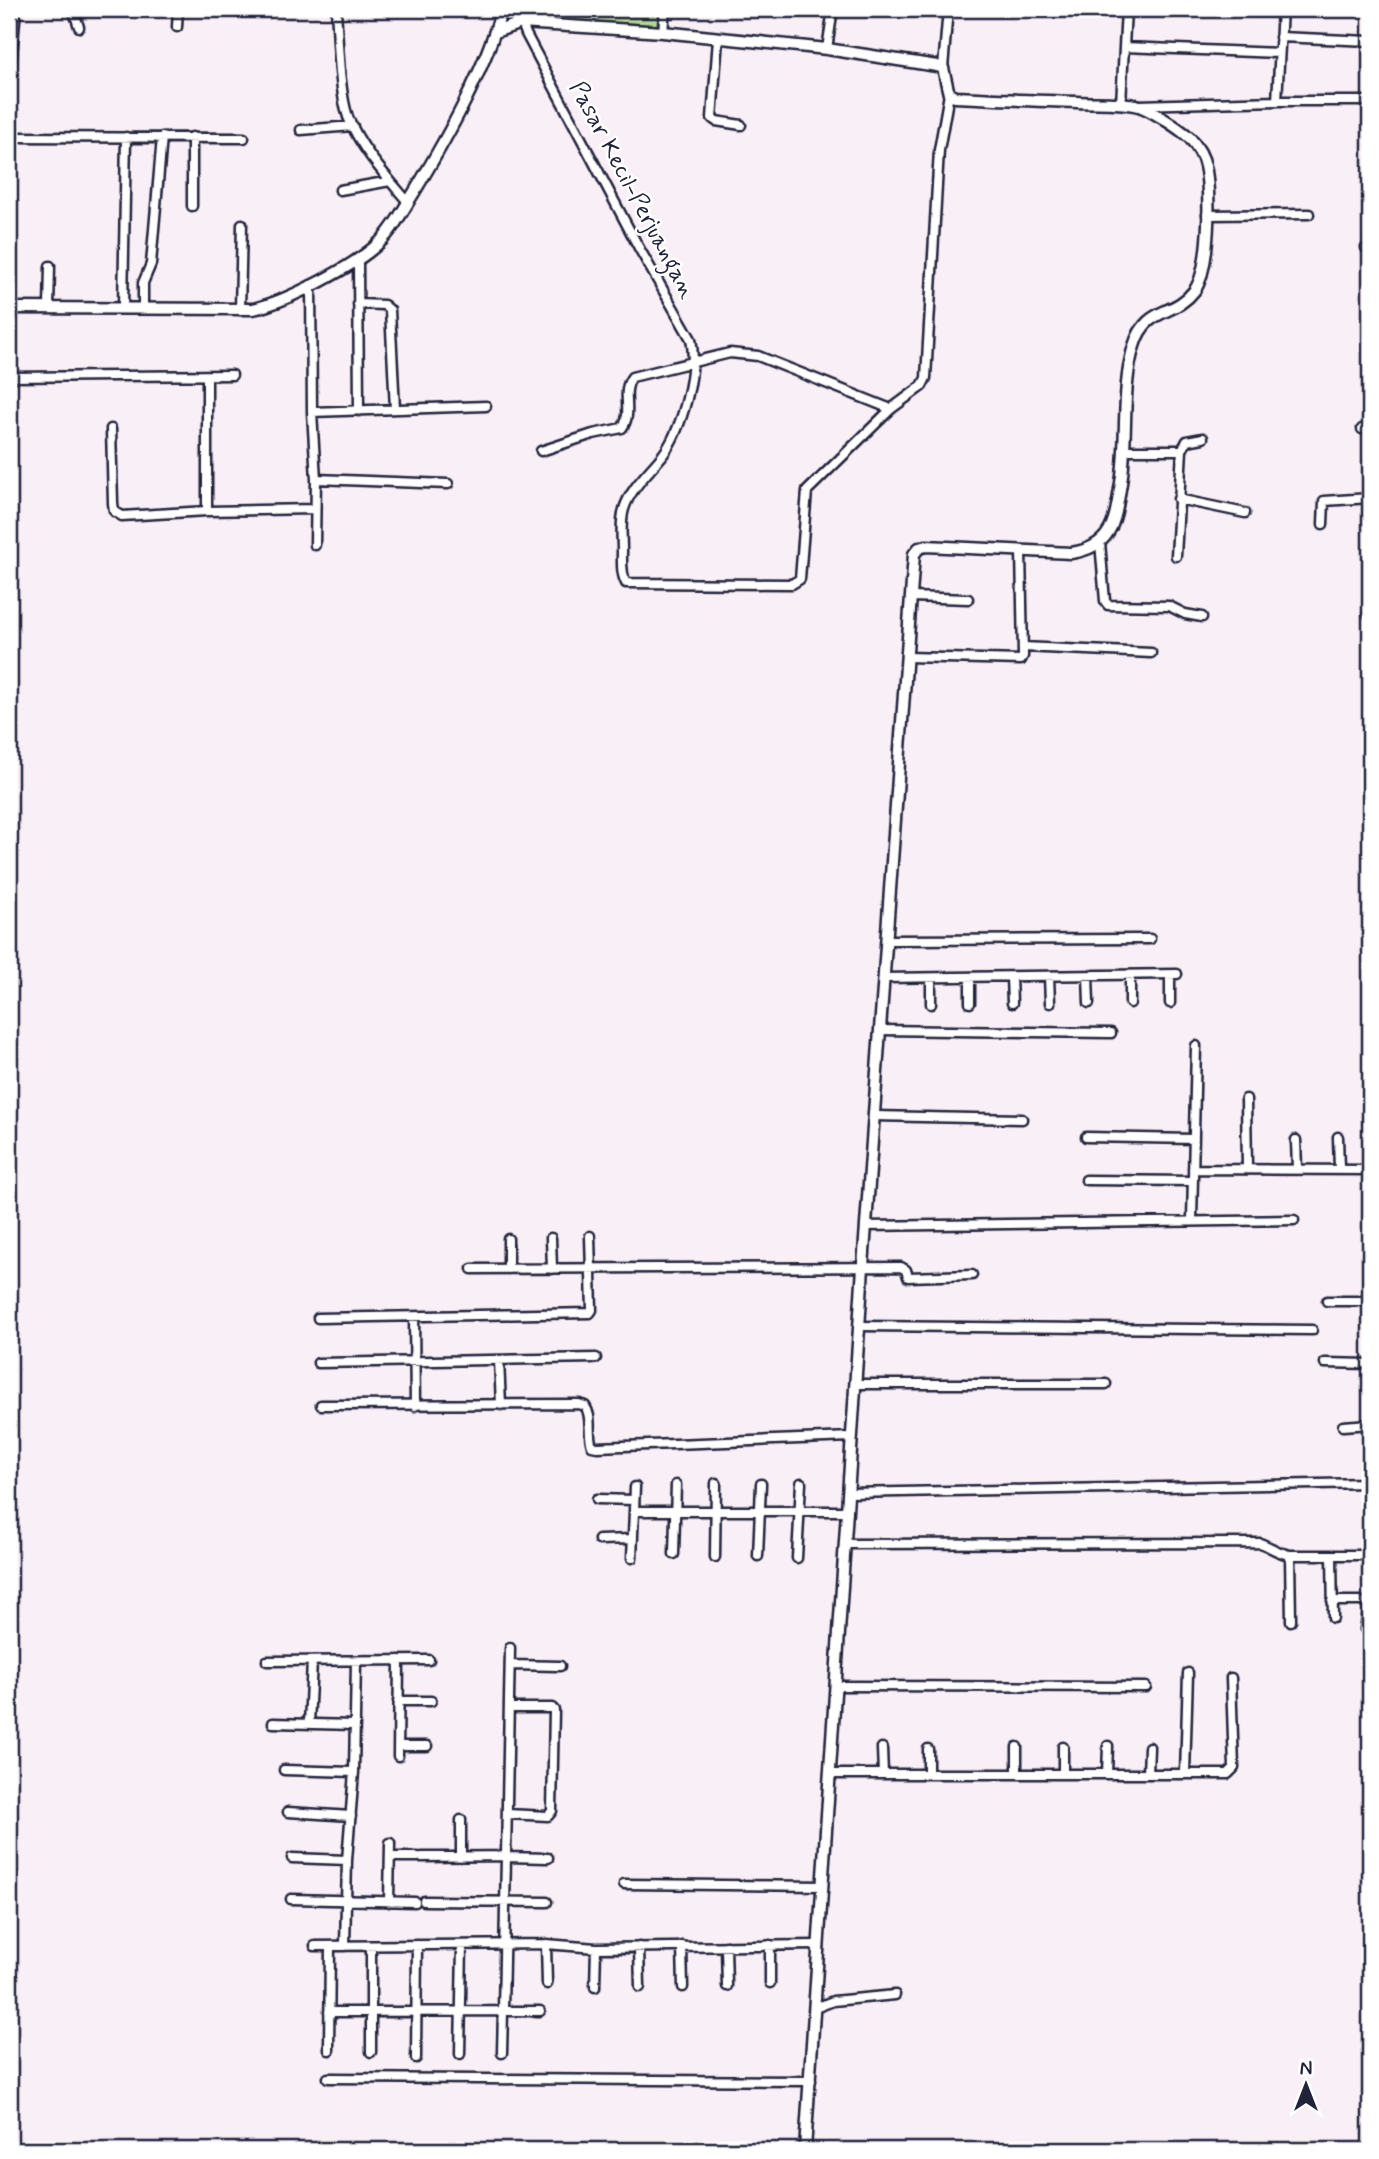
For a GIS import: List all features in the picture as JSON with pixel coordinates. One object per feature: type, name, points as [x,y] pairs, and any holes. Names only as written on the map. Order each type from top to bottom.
[{"type":"street","points":[[9,90],[12,27],[16,9]]},
{"type":"street","points":[[72,9],[79,27]]},
{"type":"street","points":[[177,27],[178,9]]},
{"type":"street","points":[[335,9],[345,106],[353,126],[390,181],[408,202]]},
{"type":"street","points":[[9,307],[240,310],[267,306],[358,259],[382,241],[447,136],[495,32],[502,9]]},
{"type":"street","name":"Pasar Kecil-Perjuangan","points":[[517,9],[521,23],[639,248],[691,339],[693,361],[676,432],[664,454],[633,491],[624,509],[625,583],[797,582],[800,579],[807,491],[891,409]]},
{"type":"street","points":[[663,32],[665,9]]},
{"type":"street","points":[[827,49],[832,9]]},
{"type":"street","points":[[541,451],[593,434],[622,428],[626,423],[626,388],[630,379],[641,373],[730,353],[758,356],[891,409],[922,386],[926,377],[939,150],[949,94],[943,68],[948,9]]},
{"type":"street","points":[[1121,104],[1126,9]]},
{"type":"street","points":[[1209,9],[1282,10],[1277,101]]},
{"type":"street","points":[[495,32],[521,23],[663,32],[827,49],[943,68]]},
{"type":"street","points":[[1280,37],[1370,41]]},
{"type":"street","points":[[718,39],[712,118],[741,125]]},
{"type":"street","points":[[1124,47],[1279,53]]},
{"type":"street","points":[[949,94],[955,97],[1138,105],[1370,101]]},
{"type":"street","points":[[805,2150],[863,1267],[914,554],[919,548],[926,546],[1087,551],[1100,542],[1114,523],[1124,450],[1130,364],[1136,339],[1147,320],[1194,292],[1205,266],[1205,166],[1200,153],[1189,138],[1138,105]]},
{"type":"street","points":[[301,130],[353,126]]},
{"type":"street","points":[[9,137],[244,138]]},
{"type":"street","points":[[123,308],[126,137]]},
{"type":"street","points":[[143,309],[143,283],[151,264],[162,137]]},
{"type":"street","points":[[192,137],[192,206]]},
{"type":"street","points":[[340,190],[390,181]]},
{"type":"street","points":[[1207,215],[1309,214]]},
{"type":"street","points":[[240,310],[242,225]]},
{"type":"street","points":[[358,259],[359,411]]},
{"type":"street","points":[[49,308],[50,266]]},
{"type":"street","points":[[311,285],[315,545]]},
{"type":"street","points":[[358,304],[384,305],[390,310],[396,409]]},
{"type":"street","points":[[9,377],[232,375]]},
{"type":"street","points":[[207,376],[207,511]]},
{"type":"street","points":[[312,412],[486,406]]},
{"type":"street","points":[[111,429],[113,503],[116,513],[122,516],[316,509]]},
{"type":"street","points":[[1176,556],[1182,450],[1187,441],[1203,438]]},
{"type":"street","points":[[1124,450],[1182,450]]},
{"type":"street","points":[[316,479],[448,484]]},
{"type":"street","points":[[1323,524],[1324,500],[1370,498]]},
{"type":"street","points":[[1178,499],[1245,513]]},
{"type":"street","points":[[1100,542],[1105,601],[1108,605],[1169,606],[1185,614],[1202,617]]},
{"type":"street","points":[[907,657],[1021,660],[1021,550]]},
{"type":"street","points":[[911,597],[968,599]]},
{"type":"street","points":[[1023,647],[1151,653]]},
{"type":"street","points":[[887,940],[1150,939]]},
{"type":"street","points":[[884,978],[1173,974],[1170,1003]]},
{"type":"street","points":[[1130,975],[1130,1003]]},
{"type":"street","points":[[1049,976],[1050,1003]]},
{"type":"street","points":[[1088,976],[1089,1003]]},
{"type":"street","points":[[970,977],[970,1003]]},
{"type":"street","points":[[1011,977],[1012,1003]]},
{"type":"street","points":[[931,978],[931,1004]]},
{"type":"street","points":[[880,1030],[1111,1033]]},
{"type":"street","points":[[1192,1220],[1196,1046]]},
{"type":"street","points":[[1246,1099],[1247,1169]]},
{"type":"street","points":[[874,1116],[1022,1119]]},
{"type":"street","points":[[1086,1137],[1194,1139]]},
{"type":"street","points":[[1338,1137],[1339,1169]]},
{"type":"street","points":[[1296,1140],[1297,1169]]},
{"type":"street","points":[[1194,1169],[1370,1170]]},
{"type":"street","points":[[1086,1180],[1193,1181]]},
{"type":"street","points":[[866,1226],[1294,1220]]},
{"type":"street","points":[[318,1318],[590,1313],[590,1236]]},
{"type":"street","points":[[551,1238],[552,1269]]},
{"type":"street","points":[[508,1240],[508,1269]]},
{"type":"street","points":[[472,1269],[901,1267],[906,1270],[908,1277],[972,1275]]},
{"type":"street","points":[[1327,1301],[1370,1301]]},
{"type":"street","points":[[414,1317],[415,1406]]},
{"type":"street","points":[[859,1326],[1312,1330]]},
{"type":"street","points":[[318,1363],[596,1358]]},
{"type":"street","points":[[499,1360],[500,1405]]},
{"type":"street","points":[[1325,1363],[1370,1364]]},
{"type":"street","points":[[856,1384],[1105,1384]]},
{"type":"street","points":[[321,1405],[579,1404],[589,1411],[590,1440],[592,1446],[597,1447],[852,1437]]},
{"type":"street","points":[[1343,1426],[1370,1424]]},
{"type":"street","points":[[715,1557],[716,1482]]},
{"type":"street","points":[[797,1558],[801,1483]]},
{"type":"street","points":[[849,1493],[1370,1483]]},
{"type":"street","points":[[758,1556],[761,1484]]},
{"type":"street","points":[[674,1554],[676,1485]]},
{"type":"street","points":[[632,1558],[635,1487]]},
{"type":"street","points":[[597,1499],[634,1500]]},
{"type":"street","points":[[634,1511],[847,1510]]},
{"type":"street","points":[[599,1540],[633,1539]]},
{"type":"street","points":[[845,1544],[1260,1543],[1272,1547],[1278,1553],[1290,1555],[1370,1555]]},
{"type":"street","points":[[1290,1555],[1291,1621]]},
{"type":"street","points":[[1332,1555],[1332,1618]]},
{"type":"street","points":[[1332,1601],[1360,1601]]},
{"type":"street","points":[[1366,1629],[1370,1602]]},
{"type":"street","points":[[502,2053],[510,1648]]},
{"type":"street","points":[[398,1660],[398,1756]]},
{"type":"street","points":[[267,1661],[429,1660]]},
{"type":"street","points":[[309,1724],[312,1661]]},
{"type":"street","points":[[345,1946],[347,1860],[354,1772],[356,1661]]},
{"type":"street","points":[[510,1665],[560,1666]]},
{"type":"street","points":[[1185,1774],[1188,1674]]},
{"type":"street","points":[[831,1774],[1228,1774],[1233,1770],[1231,1678]]},
{"type":"street","points":[[836,1686],[1146,1687]]},
{"type":"street","points":[[398,1701],[431,1701]]},
{"type":"street","points":[[507,1814],[548,1816],[552,1811],[554,1710],[509,1708]]},
{"type":"street","points":[[274,1723],[355,1725]]},
{"type":"street","points":[[398,1746],[427,1746]]},
{"type":"street","points":[[1107,1774],[1108,1746]]},
{"type":"street","points":[[1017,1747],[1017,1774]]},
{"type":"street","points":[[1063,1747],[1063,1774]]},
{"type":"street","points":[[1148,1774],[1149,1747]]},
{"type":"street","points":[[882,1748],[883,1774]]},
{"type":"street","points":[[928,1749],[928,1774]]},
{"type":"street","points":[[284,1770],[354,1772]]},
{"type":"street","points":[[288,1812],[351,1816]]},
{"type":"street","points":[[461,1820],[461,1857]]},
{"type":"street","points":[[389,1902],[390,1843]]},
{"type":"street","points":[[390,1857],[548,1858]]},
{"type":"street","points":[[292,1858],[347,1860]]},
{"type":"street","points":[[624,1884],[823,1886]]},
{"type":"street","points":[[291,1899],[547,1902]]},
{"type":"street","points":[[316,1946],[546,1944],[596,1948],[819,1945]]},
{"type":"street","points":[[546,1944],[547,1984]]},
{"type":"street","points":[[416,2058],[417,1945]]},
{"type":"street","points":[[460,2054],[461,1945]]},
{"type":"street","points":[[769,1945],[770,1983]]},
{"type":"street","points":[[329,2050],[330,1946]]},
{"type":"street","points":[[371,1946],[371,2052]]},
{"type":"street","points":[[682,1946],[682,1987]]},
{"type":"street","points":[[726,1946],[727,1986]]},
{"type":"street","points":[[639,1947],[640,1987]]},
{"type":"street","points":[[595,1987],[596,1948]]},
{"type":"street","points":[[815,2008],[832,2001],[895,1995]]},
{"type":"street","points":[[329,2012],[540,2011]]},
{"type":"street","points":[[328,2078],[811,2081]]},
{"type":"green space","points":[[531,9],[659,9],[657,26],[535,19]]}]
